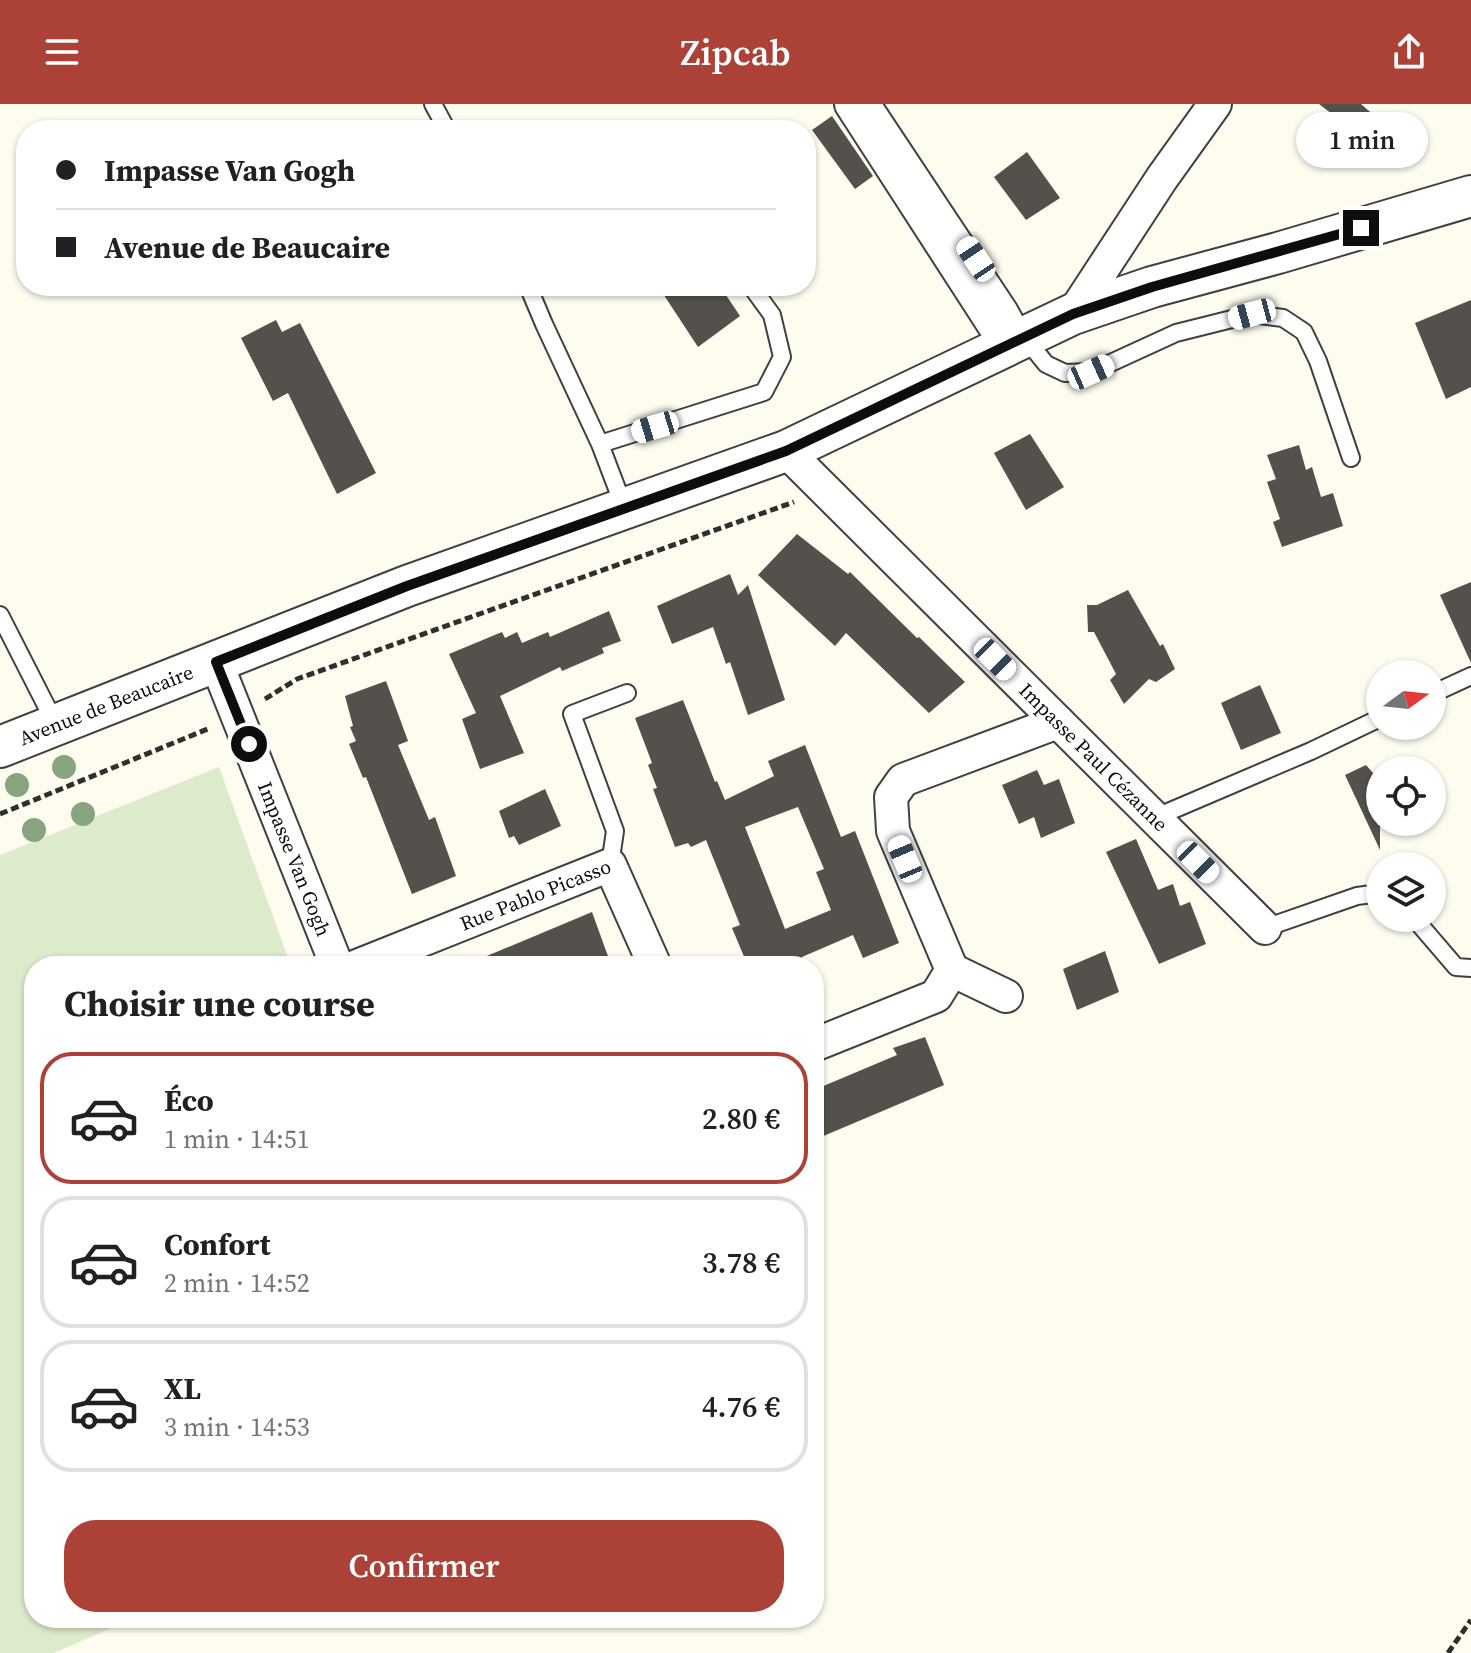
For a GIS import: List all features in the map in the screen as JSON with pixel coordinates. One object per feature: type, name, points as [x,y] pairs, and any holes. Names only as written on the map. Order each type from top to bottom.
[{"type":"street","points":[[851,104],[1016,342]]},
{"type":"street","points":[[1073,314],[1162,178],[1215,104]]},
{"type":"street","name":"Avenue de Beaucaire","points":[[0,747],[407,586],[786,451],[1073,314],[1152,287],[1471,196]]},
{"type":"street","name":"Impasse Paul Cézanne","points":[[786,451],[1265,928]]},
{"type":"street","name":"Impasse Van Gogh","points":[[216,662],[333,956]]},
{"type":"street","points":[[1006,996],[952,970],[893,831],[891,797],[903,780],[1058,722]]},
{"type":"street","name":"Rue Pablo Picasso","points":[[382,956],[610,865],[651,956]]},
{"type":"street","points":[[824,1041],[936,996],[952,970]]},
{"type":"lane","points":[[873,104],[1009,309],[1016,342],[1046,364],[1065,373],[1091,372],[1176,333],[1252,314],[1283,318],[1304,332],[1318,361],[1351,458]]},
{"type":"lane","points":[[533,296],[600,444],[625,509]]},
{"type":"lane","points":[[600,444],[764,392],[782,357],[772,315],[758,296]]},
{"type":"lane","points":[[0,615],[56,725]]},
{"type":"lane","points":[[1446,688],[1471,676]]},
{"type":"lane","points":[[610,865],[615,831],[572,714],[627,693]]},
{"type":"lane","points":[[1154,818],[1366,725]]},
{"type":"lane","points":[[1265,928],[1366,895]]},
{"type":"lane","points":[[1426,932],[1456,967],[1471,968]]},
{"type":"path","points":[[0,814],[238,716],[297,679],[826,490]]},
{"type":"path","points":[[1448,1653],[1471,1620]]},
{"type":"green space","points":[[219,767],[287,956],[24,956],[24,1628],[111,1628],[54,1653],[0,1653],[0,855]]},
{"type":"building","points":[[1319,104],[1361,104],[1386,126],[1371,144]]},
{"type":"building","points":[[832,116],[873,176],[855,189],[816,135],[816,127]]},
{"type":"building","points":[[1027,152],[1060,198],[1026,220],[994,177]]},
{"type":"building","points":[[665,296],[727,296],[740,316],[698,347]]},
{"type":"building","points":[[1471,300],[1471,387],[1446,399],[1415,323]]},
{"type":"building","points":[[276,320],[282,332],[300,323],[376,473],[337,494],[288,393],[273,401],[241,338]]},
{"type":"building","points":[[1030,434],[1064,487],[1026,510],[994,453]]},
{"type":"building","points":[[1299,445],[1306,470],[1312,467],[1321,497],[1333,493],[1343,526],[1282,547],[1273,522],[1280,519],[1267,482],[1276,479],[1267,455]]},
{"type":"building","points":[[797,534],[848,574],[850,572],[965,682],[929,713],[846,633],[835,646],[758,575]]},
{"type":"building","points":[[730,574],[738,595],[748,585],[785,700],[748,715],[730,662],[726,664],[713,627],[672,644],[657,606]]},
{"type":"building","points":[[1471,582],[1471,663],[1440,595]]},
{"type":"building","points":[[1128,590],[1160,646],[1163,644],[1175,669],[1156,682],[1149,679],[1124,704],[1110,680],[1116,674],[1094,632],[1088,632],[1087,605],[1097,605]]},
{"type":"building","points":[[609,611],[621,641],[602,648],[604,653],[562,671],[560,667],[500,696],[524,753],[480,769],[462,719],[476,713],[449,654],[502,632],[505,638],[517,632],[522,643],[548,632],[550,637]]},
{"type":"building","points":[[386,681],[408,741],[398,745],[429,820],[435,817],[456,876],[412,894],[366,777],[363,778],[349,744],[356,741],[350,727],[353,726],[345,696]]},
{"type":"building","points":[[1260,685],[1281,733],[1241,750],[1221,703]]},
{"type":"building","points":[[683,700],[725,800],[774,776],[768,761],[805,745],[841,837],[855,831],[899,943],[863,958],[853,935],[804,956],[744,956],[732,928],[740,925],[706,840],[691,847],[688,843],[675,847],[653,789],[657,788],[648,765],[652,763],[635,718]],"holes":[[[798,807],[824,869],[816,872],[831,910],[785,929],[745,827]]]},
{"type":"building","points":[[1366,765],[1366,820],[1345,775]]},
{"type":"building","points":[[1037,770],[1044,785],[1059,779],[1075,823],[1041,838],[1034,817],[1019,824],[1002,785]]},
{"type":"building","points":[[545,789],[561,826],[519,845],[514,836],[509,838],[499,811]]},
{"type":"building","points":[[1373,836],[1380,836],[1380,850]]},
{"type":"building","points":[[1136,839],[1158,890],[1173,884],[1180,906],[1190,902],[1206,944],[1159,964],[1106,852]]},
{"type":"building","points":[[592,912],[608,956],[487,956]]},
{"type":"building","points":[[1105,951],[1119,992],[1077,1010],[1063,969]]},
{"type":"building","points":[[925,1037],[944,1085],[824,1136],[824,1086],[897,1055],[893,1048]]},
{"type":"route","points":[[249,744],[216,662],[407,586],[786,451],[1073,314],[1152,287],[1361,228]]}]
